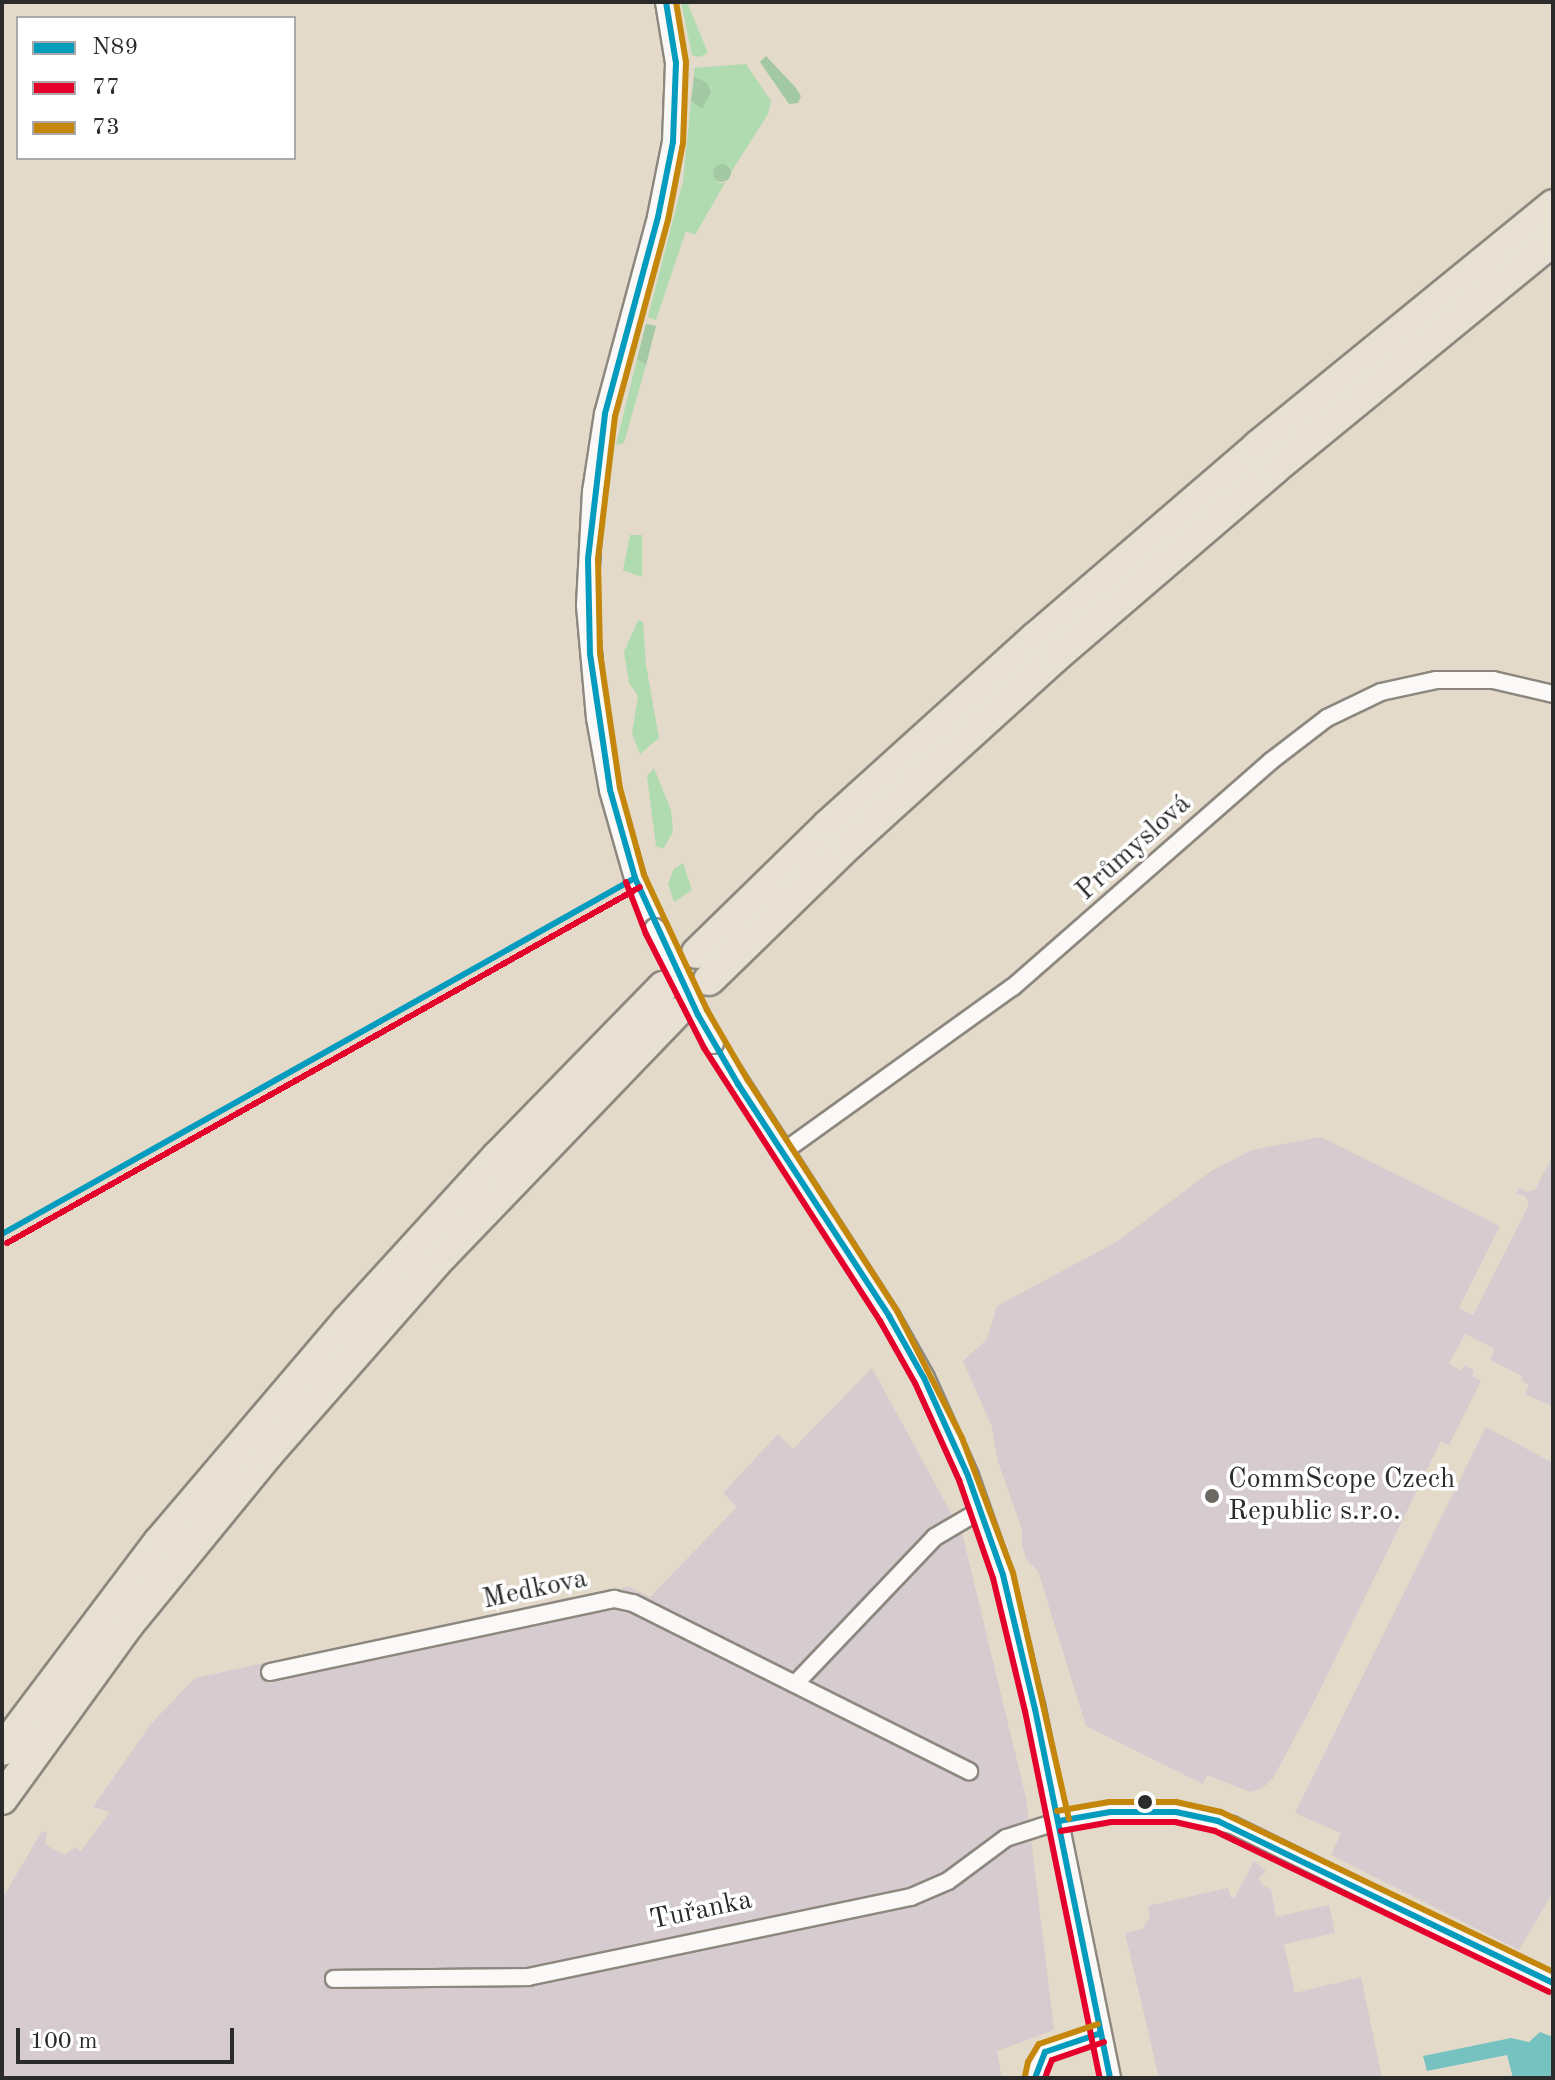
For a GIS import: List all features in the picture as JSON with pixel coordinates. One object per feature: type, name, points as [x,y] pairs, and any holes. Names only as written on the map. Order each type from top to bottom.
[{"type":"highway","points":[[1553,205],[1258,446],[1035,638],[828,825],[703,966],[850,843],[1055,657],[1274,469],[1553,241]]},
{"type":"highway","points":[[2,1750],[151,1552],[317,1355],[449,1208],[669,1000],[306,1409],[128,1625],[2,1799]]},
{"type":"street","points":[[666,2],[676,63],[673,142],[660,208],[605,414],[593,492],[587,605],[597,718],[610,790],[635,878],[655,929],[713,1043],[907,1347],[953,1441],[981,1510],[1010,1604],[1059,1821],[1110,2078]]},
{"type":"street","name":"Průmyslová","points":[[783,1152],[1013,987],[1287,747],[1327,718],[1381,692],[1436,680],[1493,680],[1553,694]]},
{"type":"street","points":[[795,1684],[935,1537],[981,1510]]},
{"type":"street","name":"Medkova","points":[[270,1672],[614,1599],[633,1603],[969,1771]]},
{"type":"street","name":"Tuřanka","points":[[334,1979],[528,1977],[911,1897],[948,1881],[1006,1838],[1059,1821],[1110,1812],[1176,1812],[1218,1821],[1553,1983]]},
{"type":"street","points":[[1035,2078],[1037,2066],[1045,2052],[1101,2033]]},
{"type":"shaded area","name":"CommScope Czech Republic s.r.o.","points":[[1321,1137],[1500,1226],[1459,1308],[1473,1315],[1529,1205],[1526,1197],[1516,1193],[1519,1188],[1526,1192],[1535,1190],[1553,1155],[1553,1407],[1525,1394],[1529,1385],[1521,1380],[1522,1376],[1490,1360],[1495,1349],[1465,1334],[1449,1363],[1461,1371],[1464,1365],[1474,1370],[1472,1376],[1481,1381],[1449,1445],[1441,1441],[1313,1704],[1273,1778],[1261,1789],[1250,1792],[1207,1775],[1203,1784],[1086,1726],[1038,1571],[1026,1559],[1022,1529],[998,1462],[992,1427],[963,1361],[987,1339],[997,1306],[1118,1241],[1213,1170],[1252,1150]]},
{"type":"shaded area","points":[[872,1368],[962,1533],[1026,1798],[1054,2030],[997,2051],[1002,2078],[2,2078],[2,1899],[42,1831],[47,1833],[45,1844],[51,1848],[65,1855],[75,1847],[81,1851],[110,1812],[93,1807],[151,1724],[195,1678],[570,1597],[585,1600],[628,1586],[650,1597],[737,1507],[723,1493],[778,1434],[793,1449]]},
{"type":"shaded area","points":[[1486,1427],[1553,1463],[1553,1892],[1519,1950],[1331,1855],[1341,1833],[1295,1813]]},
{"type":"shaded area","points":[[1254,1861],[1266,1871],[1259,1878],[1262,1885],[1271,1889],[1276,1917],[1329,1905],[1335,1933],[1284,1944],[1295,1993],[1361,1977],[1382,2078],[1159,2078],[1125,1933],[1143,1929],[1150,1916],[1148,1906],[1228,1888],[1231,1898],[1235,1897]]},
{"type":"green space","points":[[681,2],[687,2],[708,53],[699,57],[692,55]]},
{"type":"green space","points":[[766,56],[796,88],[801,96],[798,103],[789,104],[760,62]]},
{"type":"green space","points":[[746,64],[771,101],[768,114],[730,174],[730,166],[718,183],[725,183],[695,235],[686,231],[656,320],[648,317],[683,181],[691,101],[702,108],[707,83],[694,76],[694,68]]},
{"type":"green space","points":[[694,76],[707,83],[711,93],[702,109],[691,101]]},
{"type":"green space","points":[[722,164],[731,173],[722,182],[713,173]]},
{"type":"green space","points":[[646,324],[656,326],[646,365],[637,359]]},
{"type":"green space","points":[[637,359],[646,365],[624,443],[616,445]]},
{"type":"green space","points":[[630,535],[642,535],[642,577],[623,570]]},
{"type":"green space","points":[[638,620],[643,622],[646,665],[659,738],[640,754],[632,734],[638,696],[629,683],[624,652]]},
{"type":"green space","points":[[654,768],[671,810],[673,832],[663,849],[656,846],[647,776]]},
{"type":"green space","points":[[683,863],[692,890],[674,902],[668,884],[674,869]]},
{"type":"water","points":[[1540,2032],[1553,2037],[1553,2078],[1513,2078],[1507,2055],[1427,2071],[1423,2056],[1511,2038],[1529,2042]]},
{"type":"transit line","name":"N89","points":[[666,2],[676,63],[673,142],[658,217],[605,414],[588,559],[590,654],[610,790],[635,878],[698,1015],[738,1084],[889,1316],[924,1378],[968,1476],[1003,1575],[1035,1709],[1110,2078]]},
{"type":"transit line","name":"73","points":[[676,2],[686,62],[683,143],[668,220],[615,416],[598,559],[600,653],[620,788],[644,875],[707,1010],[747,1079],[897,1311],[962,1438],[1013,1573],[1069,1819]]},
{"type":"transit line","name":"N89","points":[[2,1234],[635,878]]},
{"type":"transit line","name":"77","points":[[626,882],[646,934],[704,1048],[880,1321],[915,1383],[959,1480],[993,1578],[1025,1711],[1100,2078]]},
{"type":"transit line","name":"77","points":[[7,1243],[640,887]]},
{"type":"transit line","name":"73","points":[[1057,1811],[1109,1802],[1176,1802],[1221,1812],[1553,1972]]},
{"type":"transit line","name":"N89","points":[[1059,1821],[1110,1812],[1176,1812],[1218,1821],[1553,1983]]},
{"type":"transit line","name":"77","points":[[1061,1831],[1111,1822],[1175,1822],[1215,1831],[1549,1992]]},
{"type":"transit line","name":"73","points":[[1025,2076],[1028,2062],[1039,2044],[1098,2024]]},
{"type":"transit line","name":"N89","points":[[1035,2078],[1045,2052],[1101,2033]]},
{"type":"transit line","name":"77","points":[[1045,2078],[1052,2060],[1104,2042]]},
{"type":"place","name":"CommScope Czech Republic s.r.o.","points":[[1212,1496]]}]
